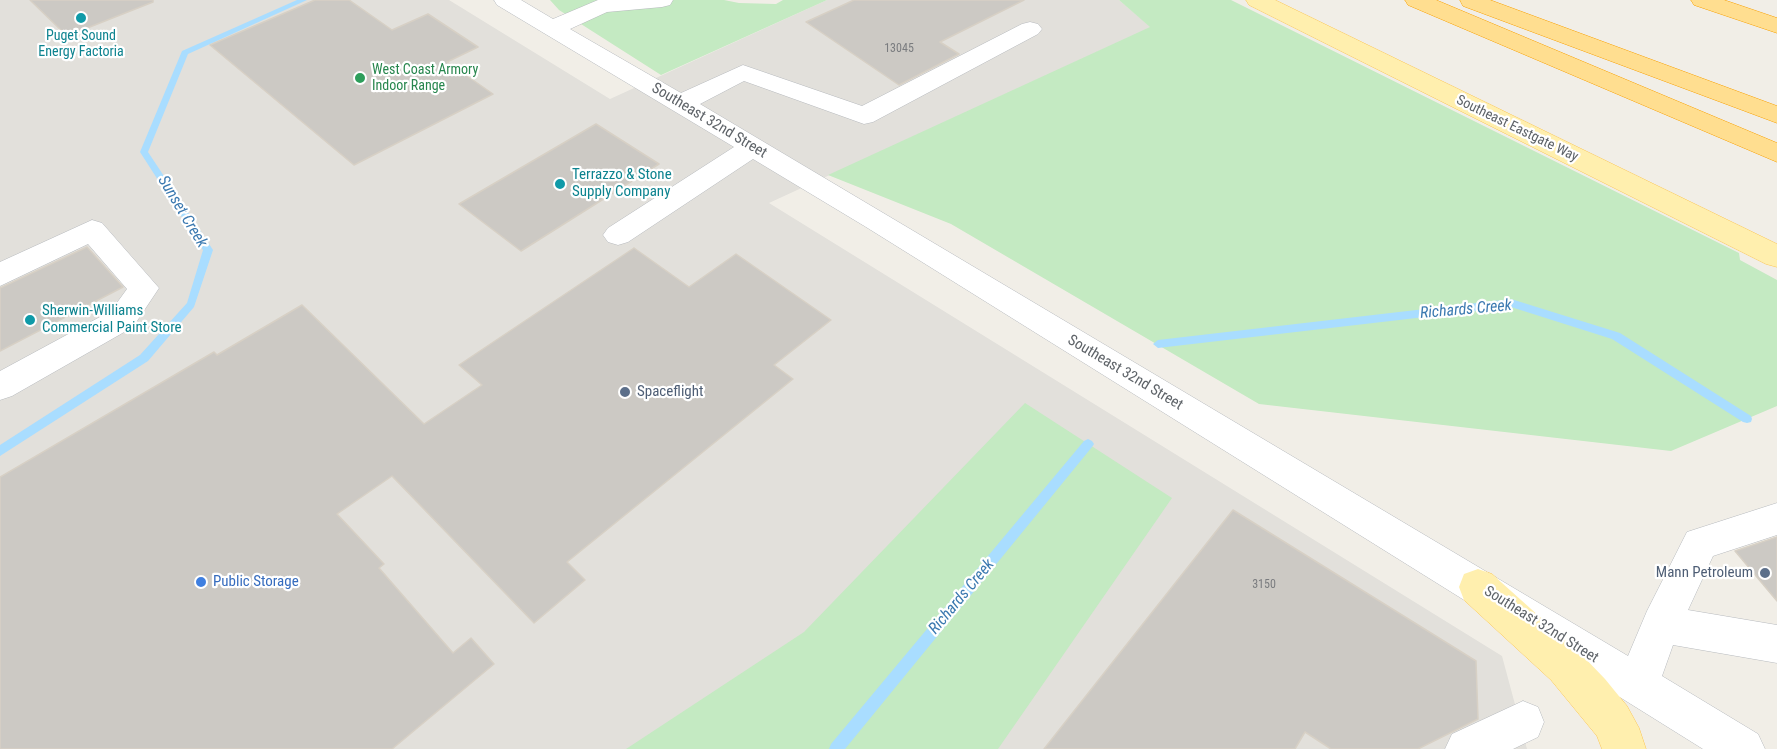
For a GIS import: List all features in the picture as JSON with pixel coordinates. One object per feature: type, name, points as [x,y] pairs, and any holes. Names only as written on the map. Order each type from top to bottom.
[{"type":"highway","points":[[1416,0],[1777,153]]},
{"type":"highway","points":[[1469,0],[1777,115]]},
{"type":"highway","points":[[1702,0],[1777,26]]},
{"type":"main road","name":"Southeast Eastgate Way","points":[[1257,0],[1777,257]]},
{"type":"main road","points":[[1479,587],[1557,658],[1590,693],[1612,721],[1624,744],[1624,749]]},
{"type":"street","name":"Southeast 32nd Street","points":[[505,0],[753,147],[1743,749]]},
{"type":"street","points":[[552,28],[602,6],[662,0]]},
{"type":"street","points":[[680,104],[743,72],[864,116],[1030,29]]},
{"type":"street","points":[[618,236],[753,147]]},
{"type":"street","points":[[0,275],[92,230],[144,288],[122,319],[0,387]]},
{"type":"street","points":[[1638,685],[1661,624],[1700,544],[1777,519]]},
{"type":"street","points":[[1661,624],[1777,644]]},
{"type":"street","points":[[1467,749],[1523,722]]},
{"type":"shaded area","points":[[0,0],[449,0],[610,99],[827,0],[1119,0],[1151,27],[769,203],[1502,656],[1527,749],[0,749]]},
{"type":"green space","points":[[550,0],[724,0],[739,3],[776,4],[783,0],[827,0],[661,75],[559,10]]},
{"type":"green space","points":[[1119,0],[1231,0],[1739,253],[1740,260],[1777,280],[1777,406],[1671,451],[1259,404],[951,224],[828,175],[1150,27]]},
{"type":"green space","points":[[1025,403],[1172,498],[998,749],[626,749],[804,632]]},
{"type":"building","name":"Puget Sound Energy Factoria","points":[[30,0],[153,0],[153,2],[67,36]]},
{"type":"building","name":"West Coast Armory Indoor Range","points":[[315,0],[349,0],[392,30],[428,14],[478,47],[447,62],[493,94],[354,165],[210,45]]},
{"type":"building","points":[[854,0],[1024,0],[940,42],[959,54],[899,85],[806,22]]},
{"type":"building","name":"Terrazzo & Stone Supply Company","points":[[596,124],[659,164],[521,251],[459,204]]},
{"type":"building","name":"Sherwin-Williams Commercial Paint Store","points":[[87,247],[123,287],[0,351],[0,288]]},
{"type":"building","points":[[634,248],[689,287],[736,254],[831,320],[774,365],[793,379],[567,562],[585,580],[534,623],[392,476],[337,514],[384,564],[379,568],[453,653],[471,638],[494,664],[392,749],[0,749],[0,477],[214,352],[217,355],[302,305],[424,424],[482,385],[459,365]]},
{"type":"building","points":[[1233,510],[1476,661],[1478,719],[1418,749],[1331,749],[1305,732],[1295,749],[1044,749]]},
{"type":"building","name":"Mann Petroleum","points":[[1777,537],[1777,601],[1735,551]]},
{"type":"waterway","name":"Sunset Creek","points":[[0,451],[144,358],[191,304],[208,250],[144,152],[185,53],[303,0]]},
{"type":"waterway","name":"Richards Creek","points":[[1158,344],[1511,303],[1616,336],[1747,419]]},
{"type":"waterway","name":"Richards Creek","points":[[836,749],[1088,444]]},
{"type":"place","name":"Puget Sound Energy Factoria","points":[[81,18]]},
{"type":"place","name":"West Coast Armory Indoor Range","points":[[360,78]]},
{"type":"place","name":"Terrazzo & Stone Supply Company","points":[[560,184]]},
{"type":"place","name":"Sherwin-Williams Commercial Paint Store","points":[[30,320]]},
{"type":"place","name":"Spaceflight","points":[[625,392]]},
{"type":"place","name":"Mann Petroleum","points":[[1765,573]]},
{"type":"place","name":"Public Storage","points":[[201,582]]}]
